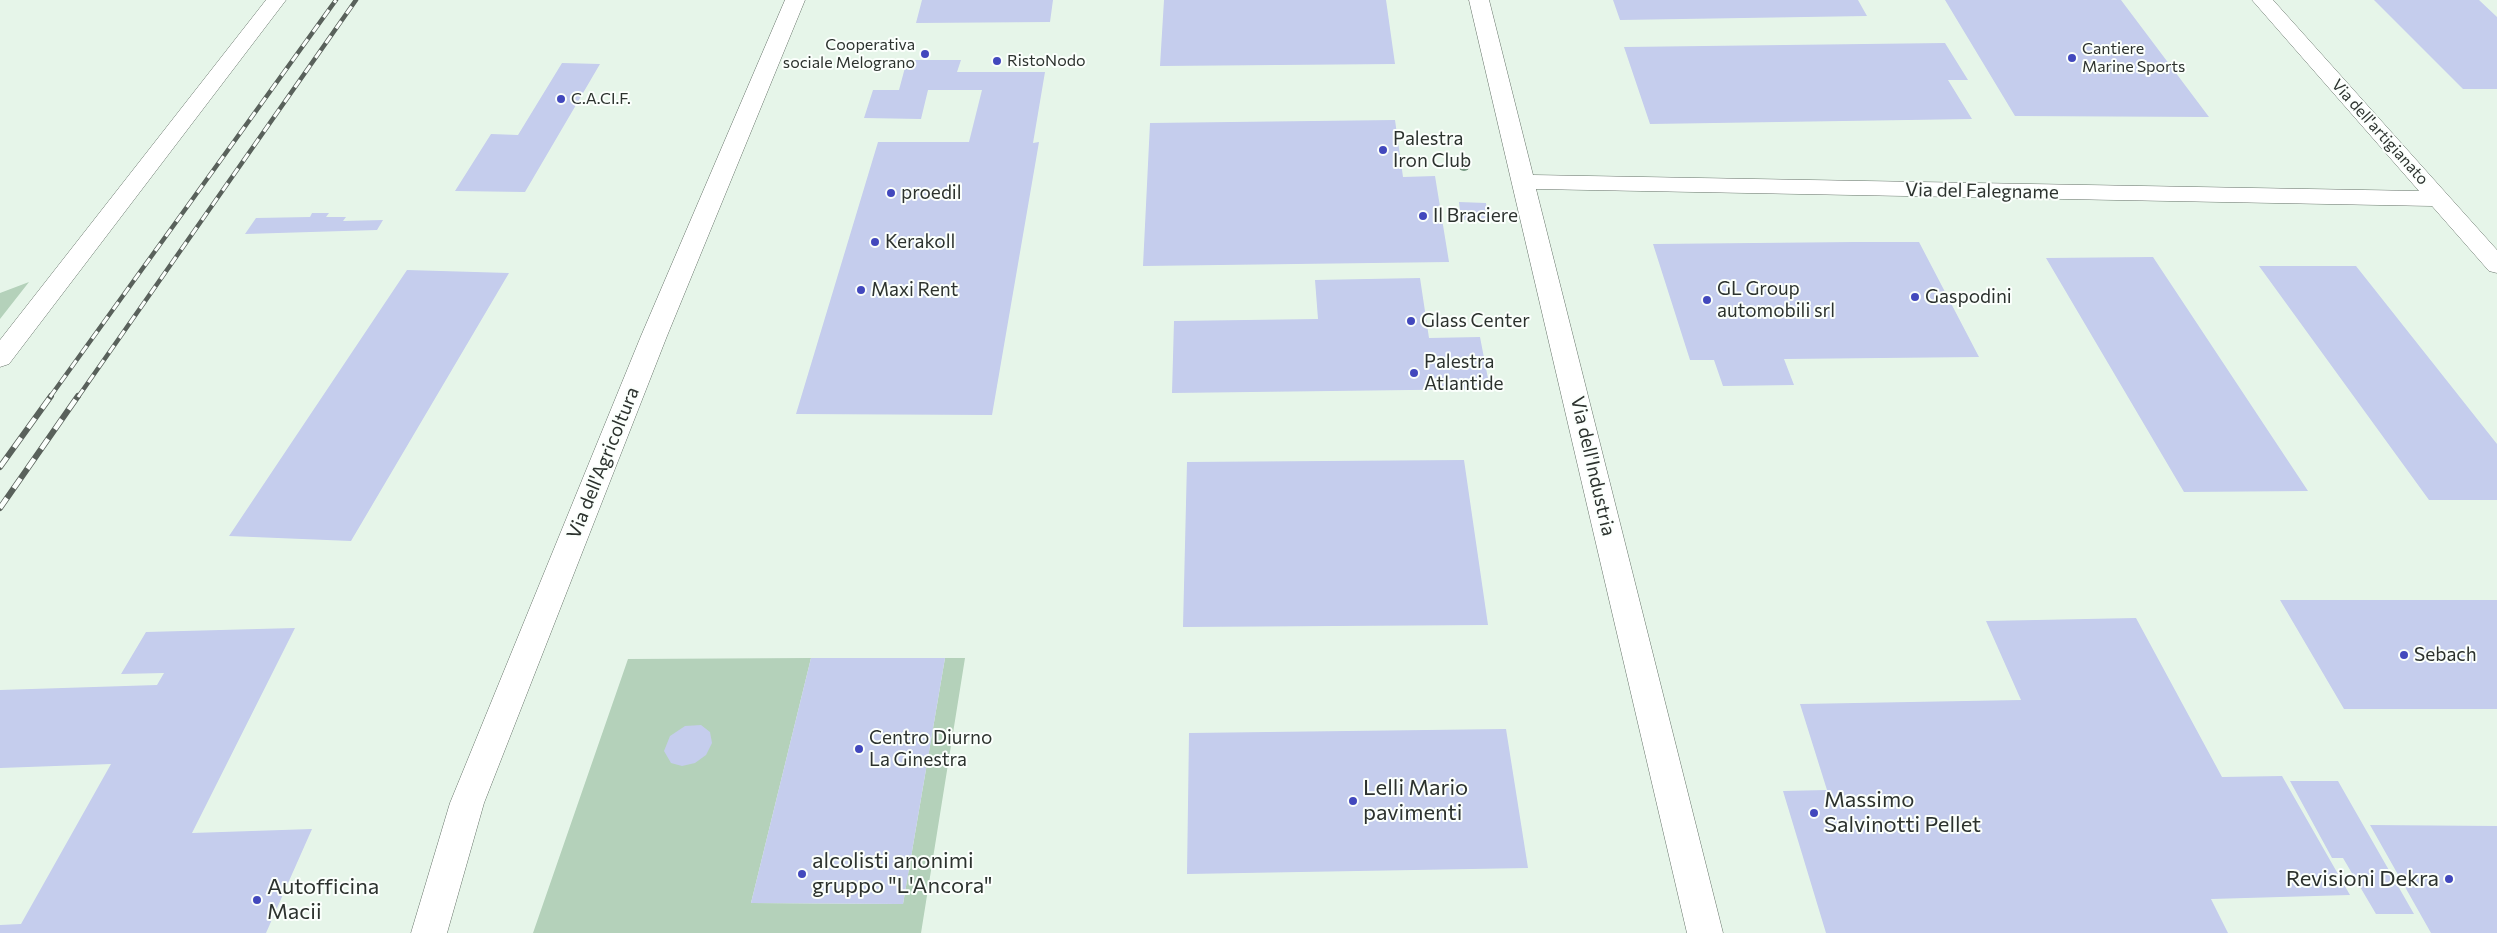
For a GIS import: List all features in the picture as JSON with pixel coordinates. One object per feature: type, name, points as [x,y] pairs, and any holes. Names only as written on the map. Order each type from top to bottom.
[{"type":"street","points":[[0,358],[276,0]]},
{"type":"street","name":"Via dell'Agricoltura","points":[[429,933],[467,803],[650,345],[795,0]]},
{"type":"street","name":"Via dell'Industria","points":[[1480,0],[1705,933]]},
{"type":"street","name":"Via dell'artigianato","points":[[2262,0],[2497,265]]},
{"type":"street","name":"Via del Falegname","points":[[1525,182],[2439,199]]},
{"type":"green space","points":[[29,282],[0,319],[0,293]]},
{"type":"green space","points":[[811,658],[751,903],[903,904],[945,658],[965,658],[921,933],[533,933],[628,659]]},
{"type":"building","points":[[922,0],[1053,0],[1050,22],[916,23]]},
{"type":"building","points":[[1164,0],[1386,0],[1395,64],[1160,66]]},
{"type":"building","points":[[1613,0],[1858,0],[1867,16],[1620,20]]},
{"type":"building","name":"Cantiere Marine Sports","points":[[1945,0],[2121,0],[2209,117],[2015,116]]},
{"type":"building","points":[[2374,0],[2479,0],[2497,17],[2497,89],[2463,89]]},
{"type":"building","points":[[1945,43],[1968,80],[1948,80],[1972,119],[1650,124],[1624,47]]},
{"type":"building","points":[[907,60],[961,60],[957,72],[1045,72],[1033,143],[1039,142],[992,415],[796,414],[878,142],[969,142],[982,90],[928,90],[921,119],[864,118],[873,90],[899,90]]},
{"type":"building","points":[[562,63],[600,64],[525,192],[455,191],[491,134],[518,135]]},
{"type":"building","points":[[1395,120],[1403,177],[1435,176],[1449,262],[1143,266],[1150,123]]},
{"type":"building","points":[[1459,202],[1486,203],[1488,220],[1461,220]]},
{"type":"building","points":[[312,213],[329,213],[326,217],[346,217],[343,221],[383,220],[377,230],[245,234],[256,218],[310,217]]},
{"type":"building","points":[[1919,242],[1979,357],[1784,359],[1794,385],[1723,386],[1714,360],[1690,360],[1653,244]]},
{"type":"building","points":[[2153,257],[2308,491],[2184,492],[2046,258]]},
{"type":"building","points":[[2259,266],[2356,266],[2497,444],[2497,500],[2429,500]]},
{"type":"building","points":[[407,270],[509,273],[351,541],[229,536]]},
{"type":"building","points":[[1420,278],[1429,338],[1480,337],[1490,389],[1172,393],[1174,321],[1318,319],[1315,280]]},
{"type":"building","points":[[1464,460],[1488,625],[1183,627],[1187,462]]},
{"type":"building","name":"Sebach","points":[[2280,600],[2497,600],[2497,709],[2344,709]]},
{"type":"building","points":[[2136,618],[2222,777],[2282,776],[2350,895],[2211,899],[2228,933],[1826,933],[1783,791],[1827,790],[1800,704],[2021,700],[1986,621]]},
{"type":"building","points":[[295,628],[192,833],[312,829],[266,933],[0,933],[0,925],[21,924],[111,764],[0,768],[0,690],[157,685],[164,673],[121,674],[146,632]]},
{"type":"building","name":"Centro Diurno La Ginestra","points":[[811,658],[945,658],[903,904],[751,903]]},
{"type":"building","points":[[701,725],[710,732],[712,743],[706,755],[695,763],[682,766],[671,763],[664,751],[670,736],[685,726]]},
{"type":"building","name":"Lelli Mario pavimenti","points":[[1506,729],[1528,868],[1187,874],[1189,733]]},
{"type":"building","points":[[2290,781],[2338,781],[2414,914],[2376,914],[2343,858],[2332,858]]},
{"type":"building","name":"Revisioni Dekra","points":[[2370,825],[2497,826],[2497,933],[2431,933]]},
{"type":"railway","points":[[50,397],[336,0]]},
{"type":"railway","points":[[78,397],[356,0]]},
{"type":"railway","points":[[0,467],[51,396]]},
{"type":"railway","points":[[0,508],[78,396]]},
{"type":"place","name":"Cooperativa sociale Melograno","points":[[925,54]]},
{"type":"place","name":"Cantiere Marine Sports","points":[[2072,58]]},
{"type":"place","name":"RistoNodo","points":[[997,61]]},
{"type":"place","name":"C.A.CI.F.","points":[[561,99]]},
{"type":"place","name":"Palestra Iron Club","points":[[1383,150]]},
{"type":"place","name":"proedil","points":[[891,193]]},
{"type":"place","name":"Il Braciere","points":[[1423,216]]},
{"type":"place","name":"Kerakoll","points":[[875,242]]},
{"type":"place","name":"Maxi Rent","points":[[861,290]]},
{"type":"place","name":"Gaspodini","points":[[1915,297]]},
{"type":"place","name":"GL Group automobili srl","points":[[1707,300]]},
{"type":"place","name":"Glass Center","points":[[1411,321]]},
{"type":"place","name":"Palestra Atlantide","points":[[1414,373]]},
{"type":"place","name":"Sebach","points":[[2404,655]]},
{"type":"place","name":"Centro Diurno La Ginestra","points":[[859,749]]},
{"type":"place","name":"Lelli Mario pavimenti","points":[[1353,801]]},
{"type":"place","name":"Massimo Salvinotti Pellet","points":[[1814,813]]},
{"type":"place","name":"alcolisti anonimi gruppo \"L'Ancora\"","points":[[802,874]]},
{"type":"place","name":"Revisioni Dekra","points":[[2449,879]]},
{"type":"place","name":"Autofficina Macii","points":[[257,900]]}]
